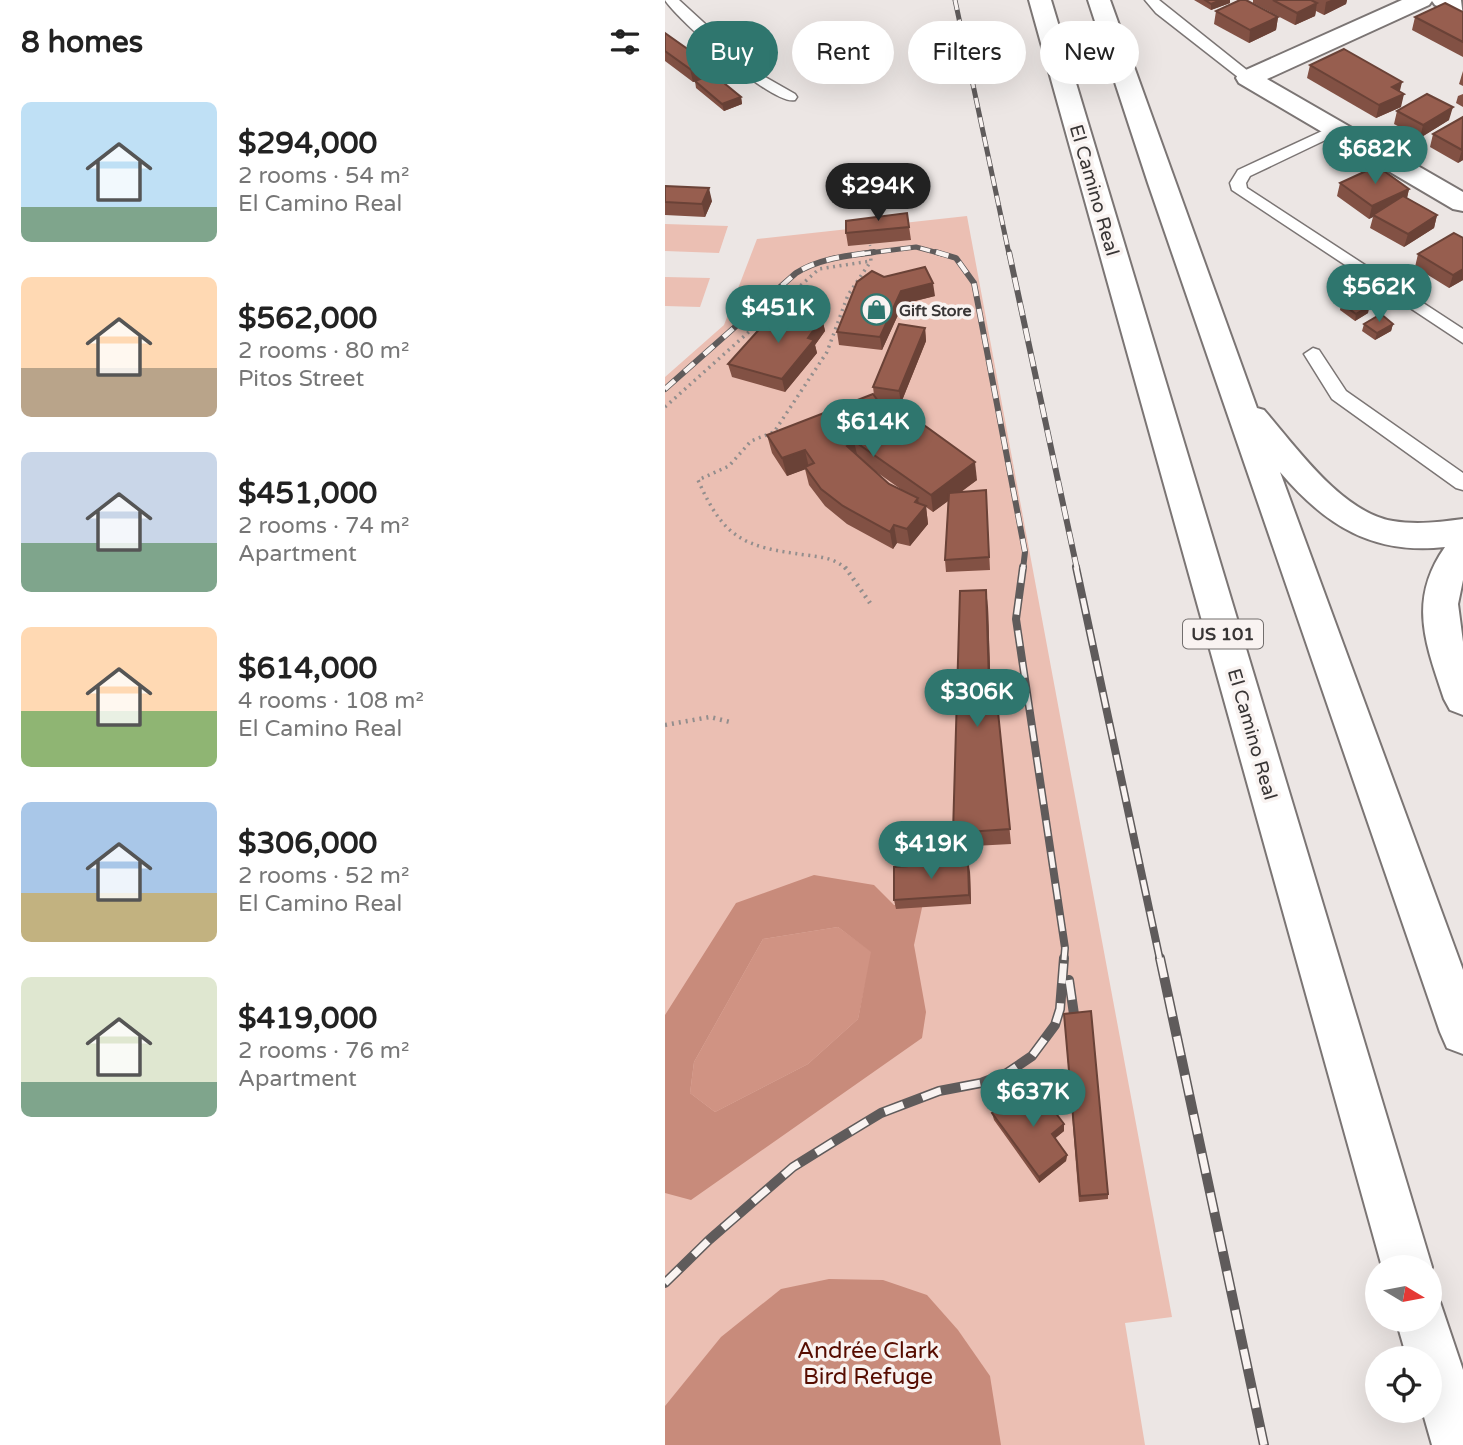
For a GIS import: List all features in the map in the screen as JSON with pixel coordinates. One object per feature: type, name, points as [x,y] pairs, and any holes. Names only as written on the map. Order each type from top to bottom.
[{"type":"main road","name":"El Camino Real","points":[[1040,0],[1404,1255]]},
{"type":"main road","points":[[1099,0],[1463,1032]]},
{"type":"main road","points":[[1248,78],[1420,0]]},
{"type":"main road","points":[[1443,0],[1463,10]]},
{"type":"main road","points":[[1248,78],[1463,203]]},
{"type":"main road","points":[[1239,403],[1331,506],[1357,524],[1384,533],[1418,536],[1436,537],[1463,532]]},
{"type":"main road","points":[[1463,548],[1441,583],[1439,610],[1443,636],[1463,699]]},
{"type":"main road","points":[[1426,1332],[1459,1445]]},
{"type":"lane","points":[[671,0],[755,77],[790,97]]},
{"type":"lane","points":[[1153,0],[1161,10],[1248,78]]},
{"type":"lane","points":[[1335,130],[1244,173],[1238,183],[1240,190],[1463,337]]},
{"type":"lane","points":[[1313,354],[1339,395],[1463,483]]},
{"type":"path","points":[[870,244],[871,261],[848,295],[827,352],[774,432],[751,441],[729,466],[698,480],[716,519],[731,534],[761,549],[827,557],[843,565],[870,603]]},
{"type":"path","points":[[665,407],[819,269],[871,261]]},
{"type":"path","points":[[665,725],[710,717],[730,722]]},
{"type":"green space","points":[[967,216],[1172,1317],[1125,1323],[1145,1445],[665,1445],[665,377],[724,325],[757,239]]},
{"type":"green space","points":[[665,224],[728,226],[719,253],[665,251]]},
{"type":"green space","points":[[665,277],[710,278],[700,307],[665,306]]},
{"type":"shaded area","points":[[814,875],[874,885],[894,905],[923,903],[914,945],[926,1012],[922,1038],[691,1200],[665,1193],[665,1015],[736,903]],"holes":[[[838,927],[871,952],[858,1019],[808,1064],[715,1112],[690,1093],[694,1062],[763,939]]]},
{"type":"shaded area","points":[[838,927],[872,952],[858,1019],[808,1064],[715,1112],[690,1093],[694,1062],[763,939]]},
{"type":"shaded area","name":"Andrée Clark Bird Refuge","points":[[829,1279],[883,1280],[927,1295],[958,1330],[990,1376],[1001,1445],[665,1445],[665,1406],[721,1337],[781,1289]]},
{"type":"building","points":[[1205,0],[1221,0],[1211,4]]},
{"type":"building","points":[[1246,0],[1278,17],[1250,30],[1216,11]]},
{"type":"building","points":[[1273,0],[1311,0],[1317,3],[1297,13]]},
{"type":"building","points":[[1445,3],[1463,12],[1463,42],[1415,17]]},
{"type":"building","points":[[665,33],[686,48],[686,66],[665,51]]},
{"type":"building","points":[[1344,49],[1402,82],[1392,87],[1404,94],[1379,105],[1310,65]]},
{"type":"building","points":[[699,84],[725,84],[741,97],[722,104]]},
{"type":"building","points":[[1427,94],[1453,107],[1423,125],[1397,111]]},
{"type":"building","points":[[1463,117],[1462,150],[1433,134]]},
{"type":"building","points":[[1377,166],[1409,189],[1372,206],[1340,183]]},
{"type":"building","points":[[665,186],[709,188],[702,204],[665,202]]},
{"type":"building","points":[[1403,196],[1437,215],[1408,234],[1373,215]]},
{"type":"building","points":[[907,213],[909,227],[846,233],[846,221]]},
{"type":"building","points":[[1454,233],[1463,238],[1463,269],[1453,275],[1418,254]]},
{"type":"building","points":[[925,267],[933,283],[901,291],[880,337],[837,332],[857,282],[872,271],[884,277]]},
{"type":"building","points":[[1354,295],[1369,307],[1356,314],[1341,303]]},
{"type":"building","points":[[789,308],[822,318],[808,338],[814,340],[782,379],[728,364],[763,325],[773,326]]},
{"type":"building","points":[[1381,314],[1393,324],[1377,333],[1364,324]]},
{"type":"building","points":[[899,324],[925,328],[899,391],[873,387]]},
{"type":"building","points":[[873,394],[884,409],[890,407],[899,412],[903,410],[975,462],[931,495],[854,441],[847,446],[889,484],[918,498],[915,502],[926,506],[907,529],[894,525],[890,532],[843,506],[821,489],[805,467],[814,463],[805,450],[782,458],[767,435]]},
{"type":"building","points":[[986,490],[989,557],[945,560],[949,493]]},
{"type":"building","points":[[986,590],[990,712],[998,712],[1010,829],[953,833],[960,591]]},
{"type":"building","points":[[968,862],[969,895],[894,900],[894,867]]},
{"type":"building","points":[[1091,1011],[1108,1194],[1080,1196],[1064,1014]]},
{"type":"building","points":[[1033,1083],[1064,1124],[1052,1134],[1067,1155],[1039,1177],[992,1113]]},
{"type":"railway","points":[[955,0],[1009,254]]},
{"type":"railway","points":[[861,254],[916,247],[942,254]]},
{"type":"railway","points":[[665,389],[796,273],[824,261],[874,252]]},
{"type":"railway","points":[[936,252],[956,258],[974,283],[1025,552],[1023,569]]},
{"type":"railway","points":[[1009,252],[1077,569]]},
{"type":"railway","points":[[1023,567],[1016,619],[1065,948],[1064,960]]},
{"type":"railway","points":[[1076,567],[1160,960]]},
{"type":"railway","points":[[665,1283],[709,1240],[793,1167],[838,1139],[881,1113],[939,1091],[981,1083],[1007,1073],[1032,1056],[1055,1025],[1060,1009],[1064,958]]},
{"type":"railway","points":[[1160,958],[1264,1445]]},
{"type":"railway","points":[[1069,980],[1075,1021]]},
{"type":"place","name":"Gift Store","points":[[876,310]]}]
